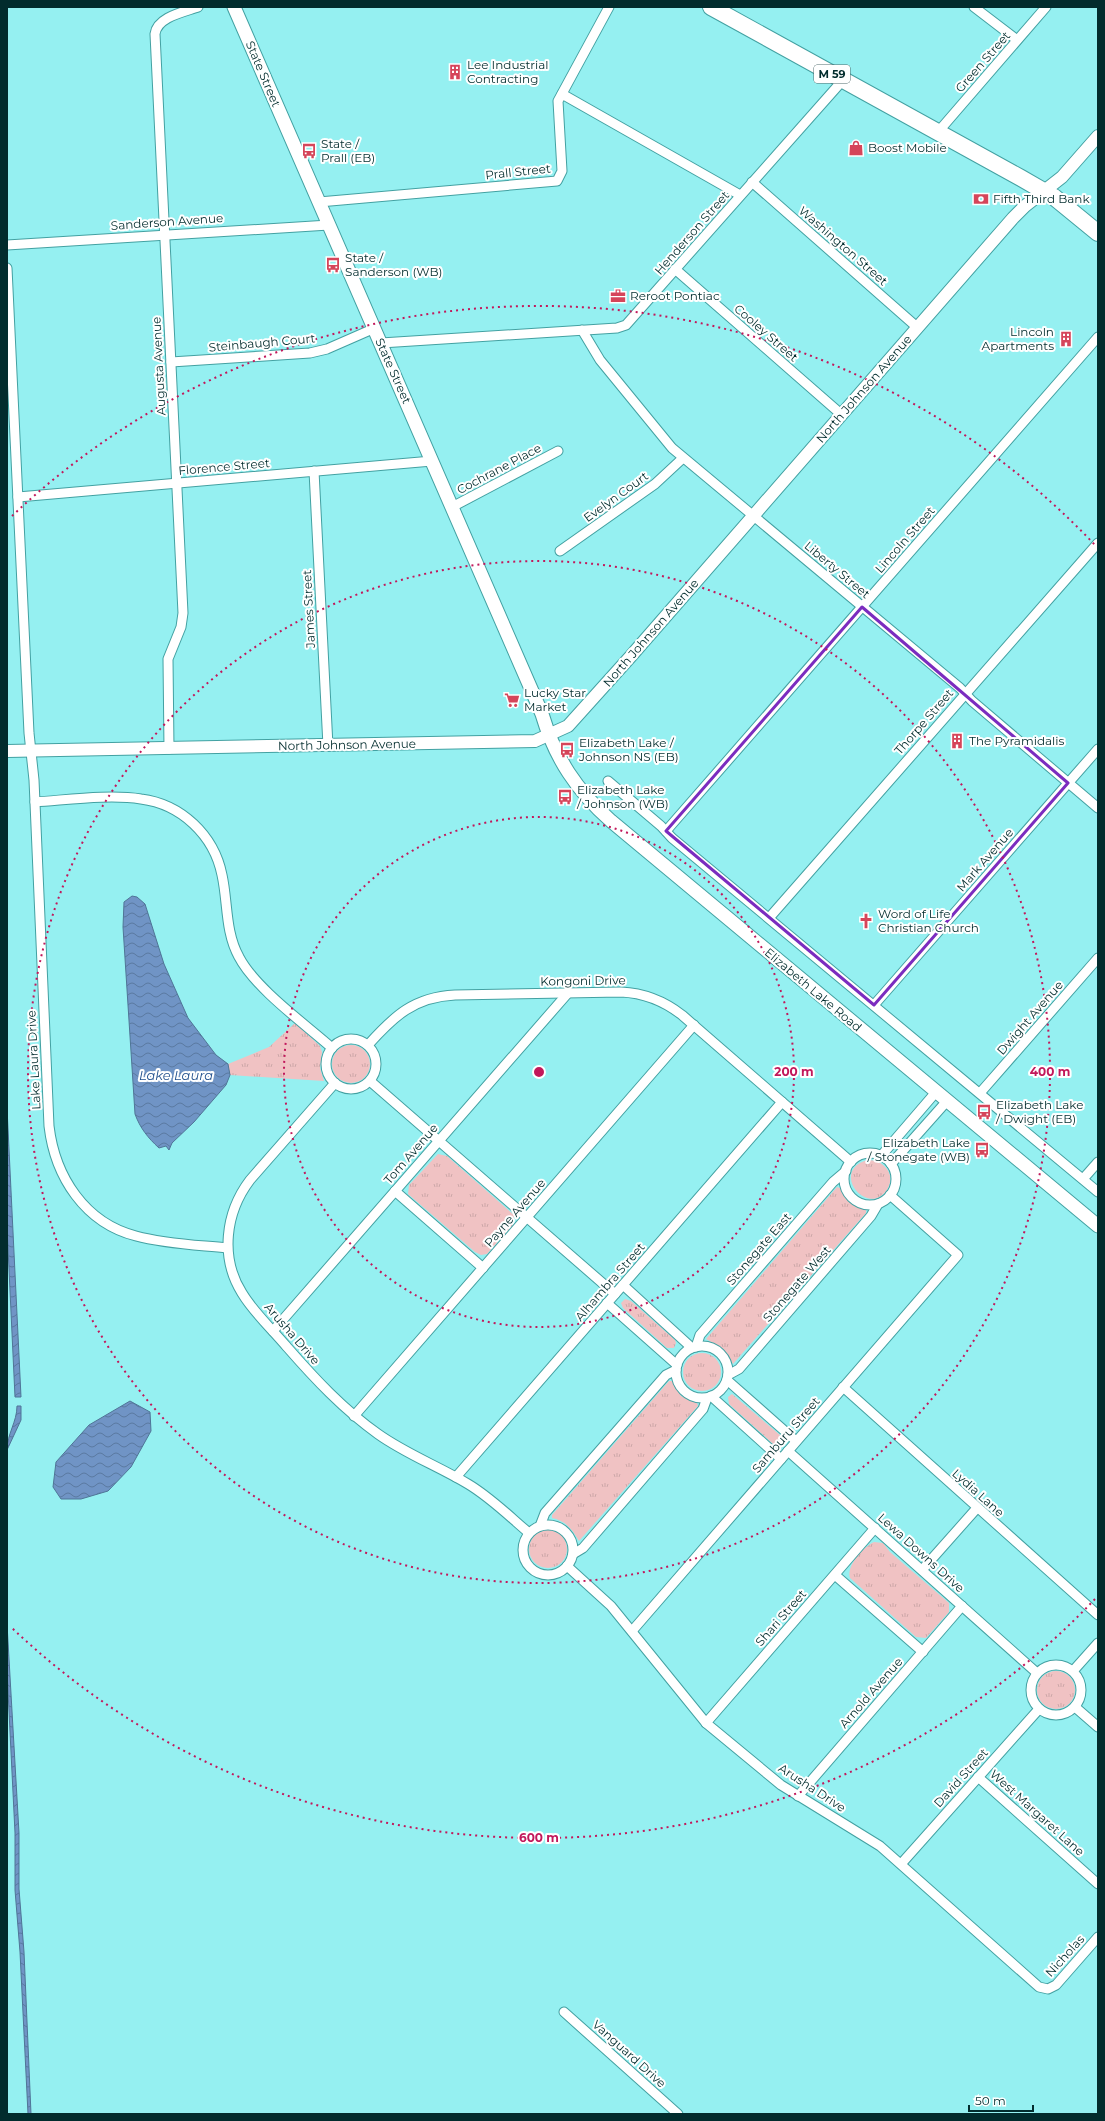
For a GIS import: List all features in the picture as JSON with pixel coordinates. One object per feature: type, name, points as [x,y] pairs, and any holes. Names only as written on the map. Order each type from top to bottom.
[{"type":"highway","name":"M 59","points":[[710,7],[1044,191],[1098,233]]},
{"type":"main road","name":"State Street","points":[[234,7],[542,714],[549,736]]},
{"type":"main road","name":"Elizabeth Lake Road","points":[[549,736],[567,773],[598,810],[1098,1226]]},
{"type":"street","name":"Augusta Avenue","points":[[169,749],[168,659],[181,627],[183,613],[178,483],[164,234],[155,32],[157,26],[162,21],[198,7]]},
{"type":"street","name":"Prall Street","points":[[319,202],[555,181],[562,173],[558,101],[609,7]]},
{"type":"street","points":[[974,7],[1017,40]]},
{"type":"street","name":"Green Street","points":[[938,132],[1046,7]]},
{"type":"street","name":"Henderson Street","points":[[381,343],[582,330],[619,327],[626,324],[843,80]]},
{"type":"street","points":[[562,94],[740,195]]},
{"type":"street","name":"North Johnson Avenue","points":[[7,751],[535,741],[549,736],[568,726],[1013,218],[1025,206],[1062,177],[1098,136]]},
{"type":"street","name":"Washington Street","points":[[752,182],[918,328]]},
{"type":"street","name":"Sanderson Avenue","points":[[7,245],[164,234],[329,225]]},
{"type":"street","name":"Lake Laura Drive","points":[[7,268],[31,751],[35,802],[49,1126],[53,1150],[60,1170],[72,1191],[86,1208],[105,1223],[121,1231],[150,1239],[227,1248]]},
{"type":"street","name":"Cooley Street","points":[[675,269],[842,415]]},
{"type":"street","name":"Steinbaugh Court","points":[[171,362],[310,353],[327,349],[374,328]]},
{"type":"street","name":"Liberty Street","points":[[582,330],[600,360],[669,445],[683,458],[862,606],[1098,808]]},
{"type":"street","name":"Lincoln Street","points":[[666,831],[1098,337]]},
{"type":"street","name":"Cochrane Place","points":[[452,508],[558,451]]},
{"type":"street","name":"Evelyn Court","points":[[560,551],[654,484],[683,458]]},
{"type":"street","name":"Florence Street","points":[[18,497],[432,461]]},
{"type":"street","name":"James Street","points":[[314,471],[328,746]]},
{"type":"street","name":"Thorpe Street","points":[[769,918],[1098,543]]},
{"type":"street","name":"Mark Avenue","points":[[874,1005],[1098,748]]},
{"type":"street","points":[[608,781],[769,918],[1098,1192]]},
{"type":"street","points":[[35,802],[140,798],[167,806],[190,821],[206,838],[218,860],[223,880],[230,936],[244,966],[261,986],[332,1048]]},
{"type":"street","name":"Dwight Avenue","points":[[980,1094],[1098,958]]},
{"type":"street","name":"Kongoni Drive","points":[[368,1045],[394,1017],[413,1005],[429,999],[448,995],[621,992],[641,994],[669,1006],[694,1025],[851,1162]]},
{"type":"street","name":"Tom Avenue","points":[[273,1331],[568,993]]},
{"type":"street","name":"Payne Avenue","points":[[354,1416],[694,1025]]},
{"type":"street","points":[[349,1039],[357,1040],[368,1045],[373,1051],[376,1062],[376,1070],[370,1081],[364,1086],[353,1089],[345,1089],[335,1083],[330,1077],[326,1066],[328,1054],[332,1048],[338,1043],[349,1039]]},
{"type":"street","points":[[370,1081],[615,1294]]},
{"type":"street","name":"Arusha Drive","points":[[335,1083],[244,1188],[231,1217],[227,1248],[232,1273],[241,1292],[273,1331],[324,1389],[354,1416],[398,1447],[456,1477],[484,1495],[529,1533]]},
{"type":"street","points":[[881,1156],[936,1092]]},
{"type":"street","points":[[891,1164],[947,1101]]},
{"type":"street","name":"Alhambra Street","points":[[456,1477],[782,1102]]},
{"type":"street","points":[[863,1154],[874,1154],[881,1156],[891,1164],[896,1180],[890,1195],[878,1204],[866,1204],[852,1197],[846,1187],[846,1171],[851,1162],[863,1154]]},
{"type":"street","points":[[1083,1179],[1098,1162]]},
{"type":"street","name":"Stonegate East","points":[[694,1348],[700,1335],[833,1182],[846,1171]]},
{"type":"street","points":[[395,1191],[483,1268]]},
{"type":"street","name":"Samburu Street","points":[[632,1631],[958,1255],[890,1195]]},
{"type":"street","name":"Stonegate West","points":[[727,1377],[739,1369],[872,1216],[878,1204]]},
{"type":"street","points":[[623,1285],[694,1348]]},
{"type":"street","points":[[540,1526],[545,1513],[666,1375],[676,1368],[683,1355],[694,1348],[708,1347],[719,1353],[726,1363],[727,1377],[721,1390],[709,1397],[695,1397],[685,1391],[678,1382],[676,1368],[608,1303]]},
{"type":"street","points":[[727,1377],[796,1441]]},
{"type":"street","name":"Lydia Lane","points":[[843,1387],[1098,1615]]},
{"type":"street","points":[[709,1397],[781,1459]]},
{"type":"street","points":[[573,1554],[571,1540],[563,1529],[553,1525],[540,1526],[529,1533],[524,1540],[522,1552],[530,1567],[540,1574],[549,1575],[561,1571],[567,1566],[573,1554],[583,1548],[703,1409],[709,1397]]},
{"type":"street","name":"Lewa Downs Drive","points":[[788,1450],[1037,1673]]},
{"type":"street","points":[[922,1570],[977,1508]]},
{"type":"street","name":"Shari Street","points":[[706,1723],[875,1528]]},
{"type":"street","name":"Arusha Drive","points":[[567,1566],[601,1595],[706,1723],[781,1785],[868,1838],[901,1864],[1036,1985],[1048,1989]]},
{"type":"street","points":[[834,1575],[923,1652]]},
{"type":"street","name":"Arnold Avenue","points":[[798,1796],[962,1606]]},
{"type":"street","points":[[1073,1671],[1098,1643]]},
{"type":"street","points":[[1055,1664],[1065,1666],[1073,1671],[1079,1679],[1082,1688],[1080,1698],[1075,1707],[1067,1713],[1058,1715],[1048,1714],[1039,1709],[1033,1701],[1031,1691],[1032,1682],[1037,1673],[1045,1667],[1055,1664]]},
{"type":"street","points":[[1075,1707],[1098,1727]]},
{"type":"street","name":"David Street","points":[[901,1864],[1039,1709]]},
{"type":"street","name":"West Margaret Lane","points":[[978,1777],[1098,1884]]},
{"type":"street","name":"Nicholas","points":[[1048,1989],[1058,1983],[1098,1937]]},
{"type":"street","name":"Vanguard Drive","points":[[564,2012],[678,2114]]},
{"type":"highlighted area","points":[[862,607],[1068,783],[874,1005],[666,831]]},
{"type":"green space","points":[[295,1023],[320,1046],[322,1052],[320,1068],[324,1081],[230,1075],[228,1064],[269,1047]]},
{"type":"green space","points":[[347,1045],[355,1045],[365,1050],[369,1057],[369,1071],[365,1078],[355,1083],[347,1083],[337,1078],[335,1075],[332,1068],[332,1060],[337,1050],[340,1048]]},
{"type":"green space","points":[[438,1154],[447,1156],[514,1215],[513,1225],[487,1254],[481,1255],[475,1252],[408,1194],[409,1185]]},
{"type":"green space","points":[[867,1160],[873,1160],[882,1164],[889,1172],[890,1177],[888,1188],[880,1196],[872,1199],[863,1196],[856,1190],[852,1183],[851,1174],[856,1166]]},
{"type":"green space","points":[[837,1187],[840,1188],[849,1202],[866,1210],[866,1213],[733,1364],[723,1349],[706,1339]]},
{"type":"green space","points":[[625,1299],[631,1301],[675,1340],[676,1343],[674,1348],[667,1348],[623,1308],[621,1303]]},
{"type":"green space","points":[[698,1353],[706,1353],[716,1358],[720,1365],[720,1379],[716,1386],[706,1391],[698,1391],[688,1386],[686,1383],[683,1376],[683,1368],[688,1358],[691,1356]]},
{"type":"green space","points":[[669,1381],[672,1381],[681,1396],[697,1403],[698,1406],[579,1541],[565,1523],[552,1518],[552,1515]]},
{"type":"green space","points":[[732,1394],[780,1435],[782,1439],[780,1444],[773,1444],[729,1404],[728,1397]]},
{"type":"green space","points":[[544,1530],[552,1530],[562,1535],[566,1542],[566,1556],[562,1563],[552,1568],[544,1568],[534,1563],[532,1560],[529,1553],[529,1545],[534,1535],[537,1533]]},
{"type":"green space","points":[[874,1542],[883,1543],[890,1552],[949,1603],[949,1612],[926,1638],[916,1637],[850,1578],[849,1573],[856,1557]]},
{"type":"green space","points":[[1052,1671],[1060,1671],[1070,1676],[1074,1683],[1074,1697],[1070,1704],[1060,1709],[1052,1709],[1042,1704],[1040,1701],[1037,1694],[1037,1686],[1042,1676],[1045,1674]]},
{"type":"water","name":"Lake Laura","points":[[132,896],[137,897],[145,904],[164,964],[188,1018],[216,1055],[228,1064],[230,1075],[226,1085],[194,1122],[172,1143],[169,1150],[166,1146],[159,1148],[151,1140],[142,1128],[135,1114],[123,927],[124,902]]},
{"type":"water","points":[[7,1108],[21,1397],[15,1397],[7,1227]]},
{"type":"water","points":[[130,1401],[150,1412],[151,1431],[131,1467],[108,1491],[81,1499],[61,1499],[53,1487],[56,1462],[89,1425]]},
{"type":"water","points":[[17,1406],[21,1406],[21,1420],[7,1450],[7,1444],[17,1412]]},
{"type":"water","points":[[7,1624],[19,1833],[19,1889],[24,1952],[31,2114],[28,2114],[20,1952],[15,1890],[15,1833],[7,1671]]},
{"type":"place","name":"Lee Industrial Contracting","points":[[455,72]]},
{"type":"place","name":"Boost Mobile","points":[[856,148]]},
{"type":"place","name":"State / Prall (EB)","points":[[309,151]]},
{"type":"place","name":"Fifth Third Bank","points":[[981,199]]},
{"type":"place","name":"State / Sanderson (WB)","points":[[333,265]]},
{"type":"place","name":"Reroot Pontiac","points":[[618,296]]},
{"type":"place","name":"Lincoln Apartments","points":[[1066,339]]},
{"type":"place","name":"Lucky Star Market","points":[[512,700]]},
{"type":"place","name":"The Pyramidalis","points":[[957,741]]},
{"type":"place","name":"Elizabeth Lake / Johnson NS (EB)","points":[[567,750]]},
{"type":"place","name":"Elizabeth Lake / Johnson (WB)","points":[[565,797]]},
{"type":"place","name":"Word of Life Christian Church","points":[[866,921]]},
{"type":"place","name":"Elizabeth Lake / Dwight (EB)","points":[[984,1112]]},
{"type":"place","name":"Elizabeth Lake / Stonegate (WB)","points":[[982,1150]]}]
